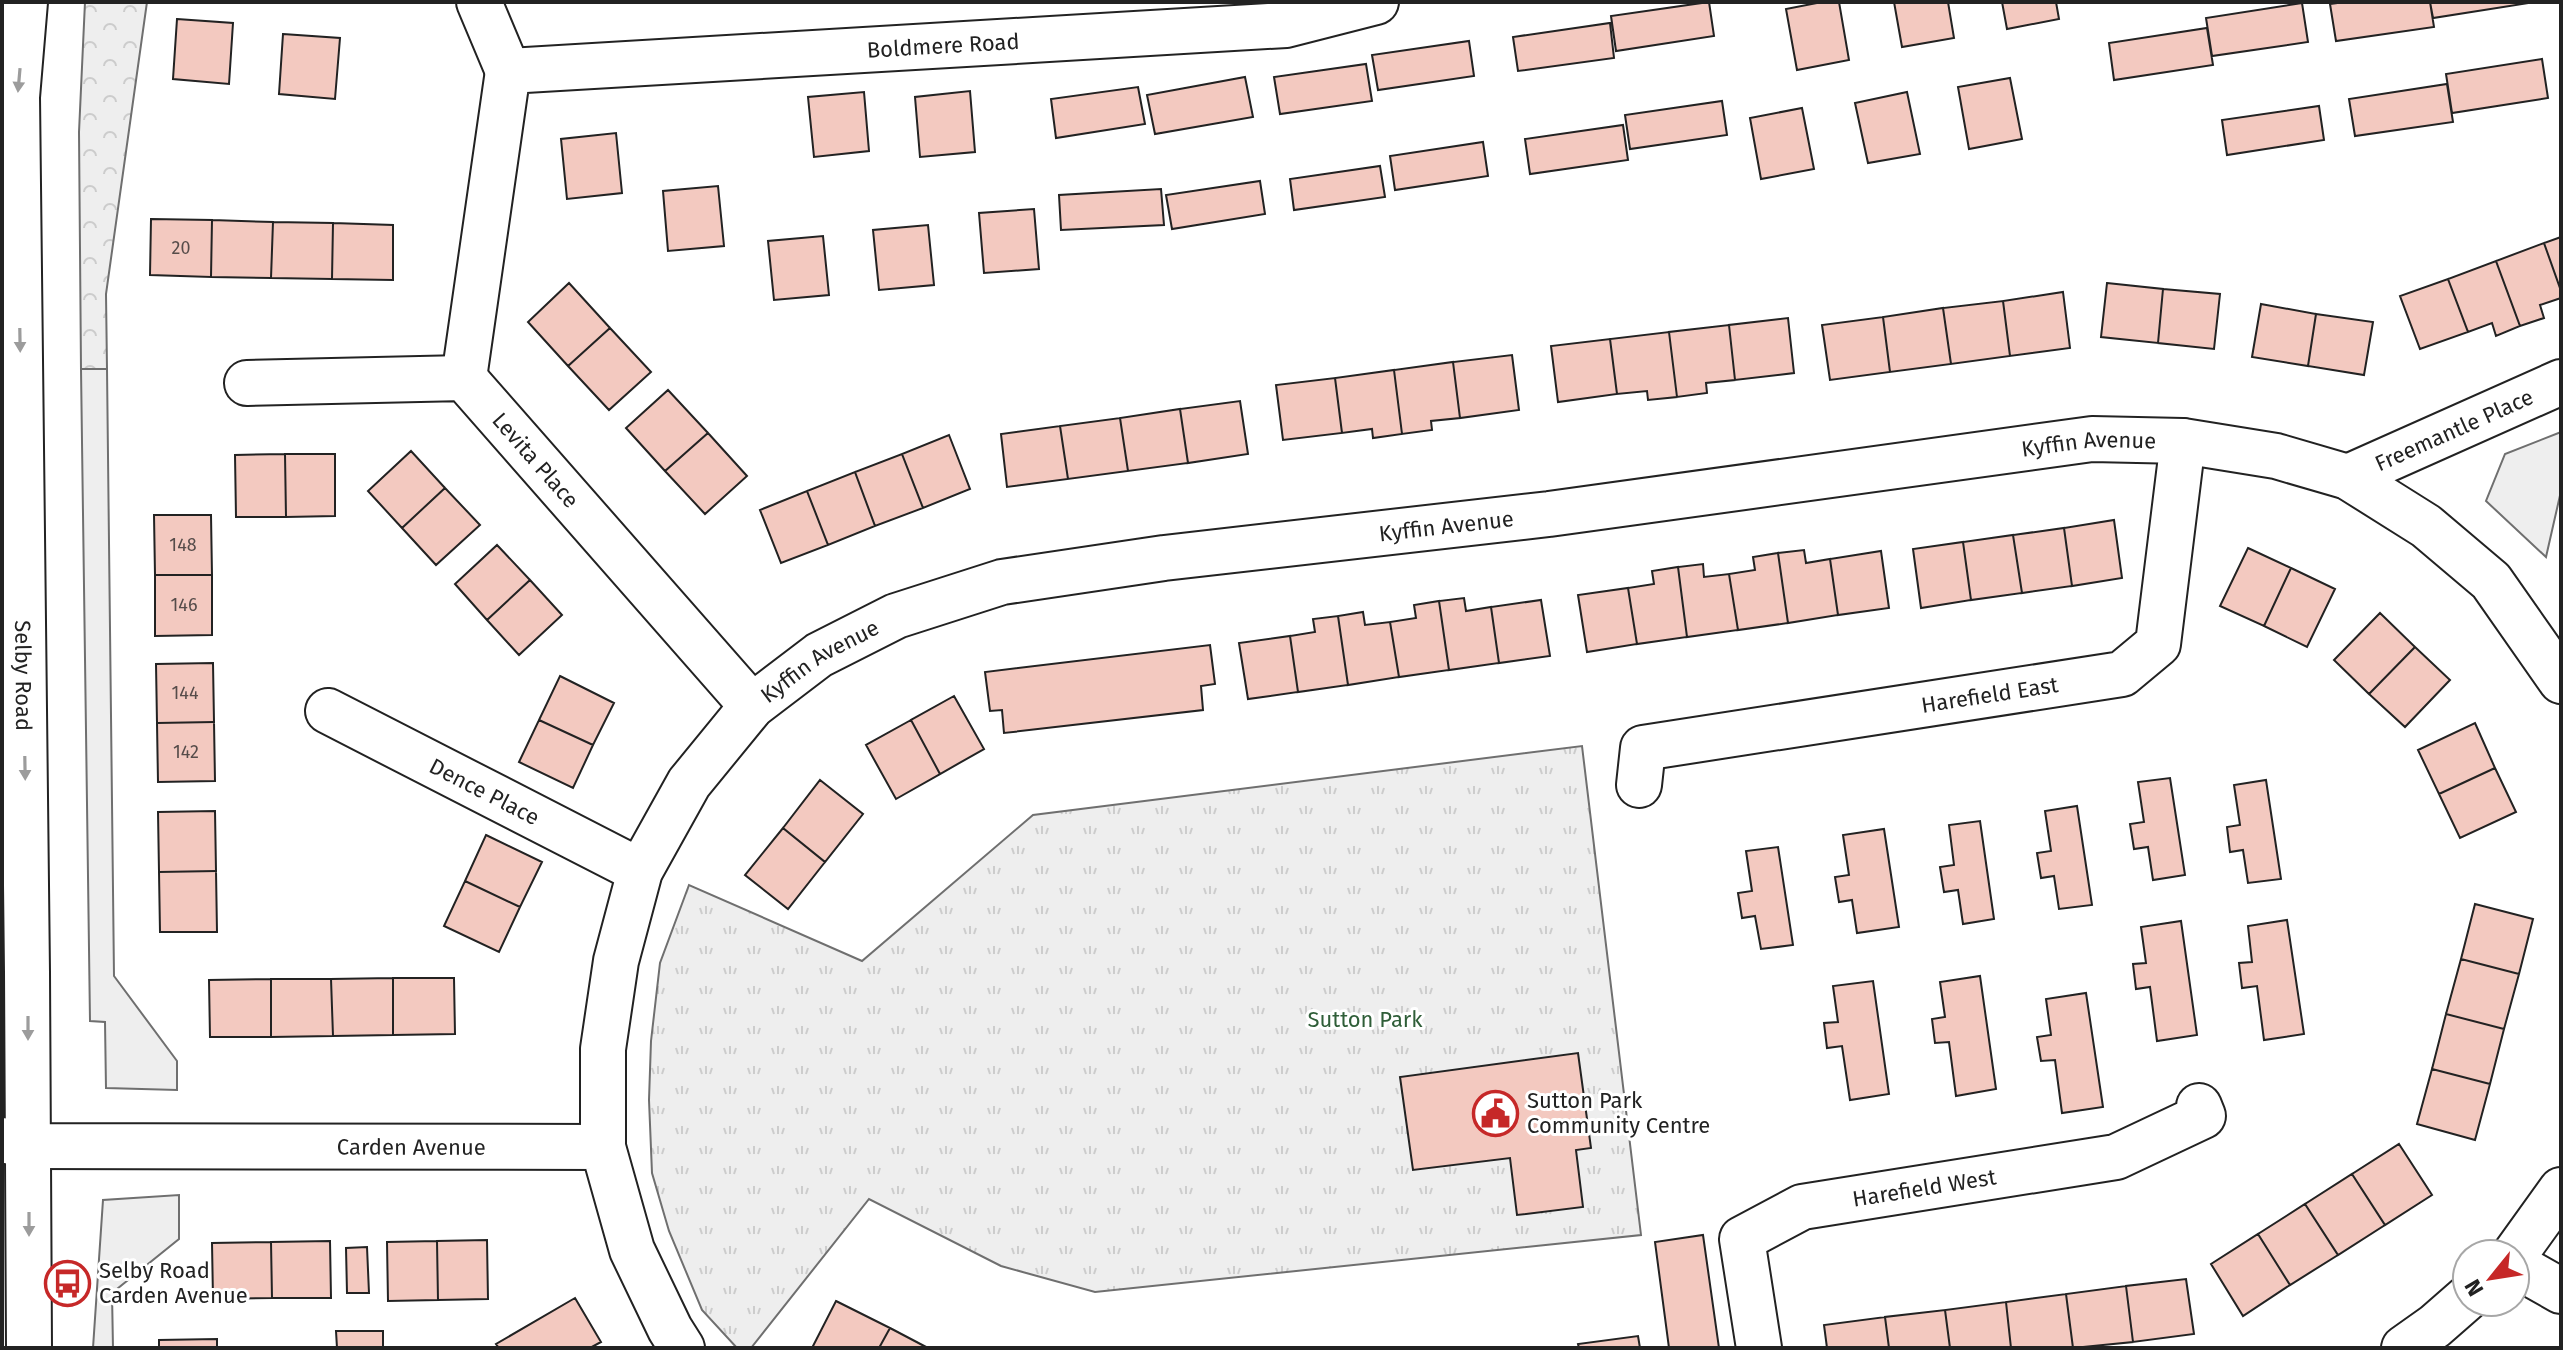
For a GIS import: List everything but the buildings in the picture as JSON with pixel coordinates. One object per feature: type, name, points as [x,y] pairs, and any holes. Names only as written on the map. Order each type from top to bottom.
[{"type":"street","name":"Selby Road","points":[[25,2],[17,97],[15,1143],[29,1348]]},
{"type":"street","points":[[247,383],[464,378],[508,71],[479,2]]},
{"type":"street","name":"Boldmere Road","points":[[508,71],[1286,25],[1376,2]]},
{"type":"street","name":"Levita Place","points":[[464,378],[752,706]]},
{"type":"street","name":"Freemantle Place","points":[[2348,477],[2561,382]]},
{"type":"street","name":"Kyffin Avenue","points":[[603,1147],[603,1049],[616,961],[640,871],[689,783],[752,706],[819,655],[896,616],[1002,582],[1164,558],[1549,514],[2092,439],[2183,441],[2276,456],[2348,477],[2426,526],[2491,581],[2561,681]]},
{"type":"street","name":"Harefield East","points":[[1639,785],[1643,748],[2122,674],[2158,644],[2183,441]]},
{"type":"street","name":"Dence Place","points":[[328,711],[640,871]]},
{"type":"street","name":"Harefield West","points":[[1759,1348],[1742,1239],[1802,1207],[2116,1157],[2203,1116],[2199,1106]]},
{"type":"street","name":"Carden Avenue","points":[[15,1143],[603,1147]]},
{"type":"street","points":[[603,1147],[632,1250],[682,1348]]},
{"type":"street","points":[[2526,1238],[2561,1190]]},
{"type":"street","points":[[2531,1274],[2561,1291]]},
{"type":"street","points":[[2404,1348],[2451,1312]]},
{"type":"green space","points":[[85,2],[147,2],[106,294],[107,369],[81,369],[79,132]]},
{"type":"green space","points":[[81,369],[107,369],[114,976],[177,1061],[177,1090],[106,1088],[105,1022],[90,1021]]},
{"type":"green space","points":[[2561,432],[2561,491],[2546,557],[2486,501],[2505,454]]},
{"type":"green space","name":"Sutton Park","points":[[1582,746],[1641,1235],[1095,1292],[1001,1266],[869,1199],[751,1348],[737,1348],[702,1310],[669,1231],[652,1173],[649,1100],[651,1041],[660,963],[689,885],[862,961],[1033,815]]},
{"type":"green space","points":[[179,1195],[179,1239],[112,1293],[113,1348],[93,1348],[103,1200]]},
{"type":"place","name":"Sutton Park Community Centre","points":[[1496,1113]]},
{"type":"place","name":"Selby Road Carden Avenue","points":[[68,1283]]}]
